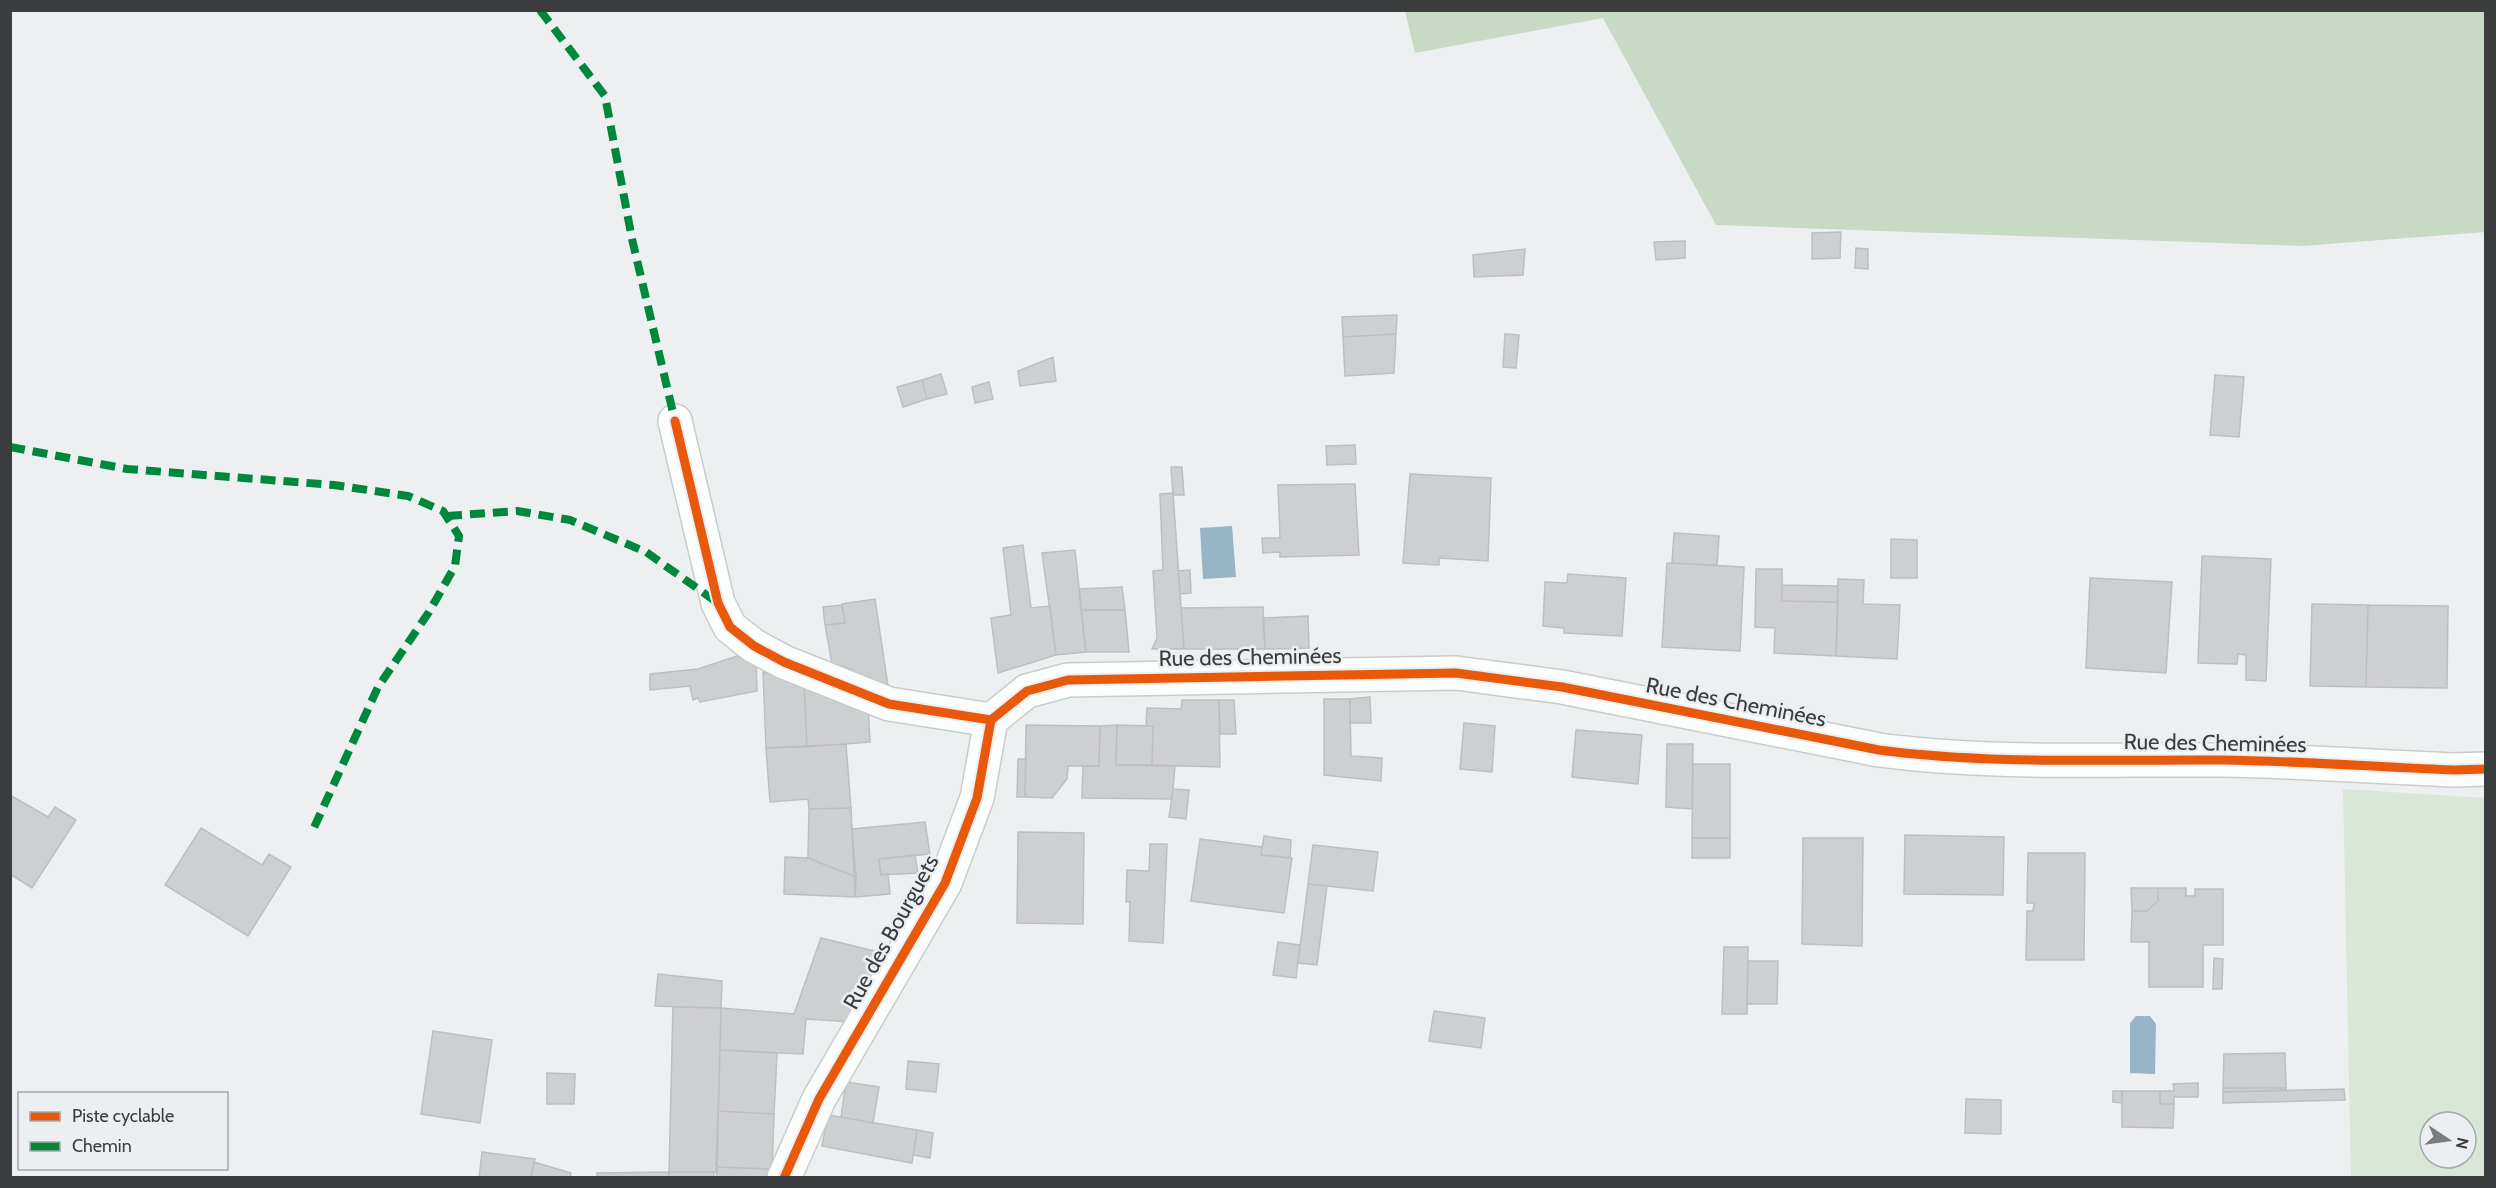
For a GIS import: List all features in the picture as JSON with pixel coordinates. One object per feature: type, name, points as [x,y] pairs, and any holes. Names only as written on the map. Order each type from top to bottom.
[{"type":"street","points":[[675,421],[718,603],[730,627],[754,646],[784,662],[889,704],[991,720]]},
{"type":"street","name":"Rue des Cheminées","points":[[991,720],[1027,691],[1068,680],[1456,673],[1563,687],[1879,750],[1928,757],[2018,760],[2226,760],[2454,770],[2486,769]]},
{"type":"street","name":"Rue des Bourguets","points":[[784,1178],[819,1099],[945,883],[977,798],[991,720]]},
{"type":"green space","points":[[1405,11],[2485,11],[2485,232],[2302,246],[1716,225],[1603,18],[1415,53]]},
{"type":"green space","points":[[2343,789],[2485,798],[2485,1177],[2351,1177]]},
{"type":"water","points":[[1232,526],[1236,577],[1203,579],[1200,528]]},
{"type":"water","points":[[2136,1016],[2150,1016],[2156,1024],[2155,1074],[2130,1073],[2130,1023]]},
{"type":"building","points":[[1841,232],[1840,258],[1812,259],[1812,233]]},
{"type":"building","points":[[1685,241],[1685,258],[1656,260],[1654,242]]},
{"type":"building","points":[[1856,248],[1868,249],[1868,269],[1855,268]]},
{"type":"building","points":[[1525,249],[1523,275],[1474,277],[1473,255]]},
{"type":"building","points":[[1397,315],[1396,334],[1343,337],[1342,317]]},
{"type":"building","points":[[1396,334],[1394,373],[1345,376],[1343,337]]},
{"type":"building","points":[[1505,334],[1519,335],[1516,368],[1503,367]]},
{"type":"building","points":[[1053,357],[1056,381],[1020,386],[1018,371]]},
{"type":"building","points":[[941,374],[947,394],[927,399],[922,380]]},
{"type":"building","points":[[2215,375],[2244,377],[2239,437],[2210,435]]},
{"type":"building","points":[[922,380],[927,399],[903,407],[897,387]]},
{"type":"building","points":[[989,382],[993,399],[975,403],[972,387]]},
{"type":"building","points":[[1355,445],[1356,464],[1327,465],[1326,446]]},
{"type":"building","points":[[1171,467],[1182,467],[1184,495],[1173,495]]},
{"type":"building","points":[[1410,474],[1491,478],[1488,561],[1439,558],[1439,565],[1403,563]]},
{"type":"building","points":[[1355,484],[1359,555],[1280,557],[1280,552],[1263,553],[1262,538],[1280,538],[1278,485]]},
{"type":"building","points":[[1173,493],[1184,649],[1152,649],[1157,638],[1153,571],[1163,570],[1160,494]]},
{"type":"building","points":[[1674,533],[1719,536],[1717,565],[1672,563]]},
{"type":"building","points":[[1891,539],[1917,540],[1917,578],[1891,578]]},
{"type":"building","points":[[1023,545],[1031,608],[1050,606],[1056,655],[998,673],[991,618],[1011,615],[1003,548]]},
{"type":"building","points":[[1075,550],[1086,652],[1056,655],[1042,553]]},
{"type":"building","points":[[2202,556],[2271,559],[2266,681],[2246,680],[2246,655],[2238,654],[2237,664],[2198,663]]},
{"type":"building","points":[[1667,563],[1744,567],[1740,651],[1662,647]]},
{"type":"building","points":[[1756,569],[1782,569],[1782,601],[1838,602],[1836,656],[1774,653],[1775,628],[1755,627]]},
{"type":"building","points":[[1190,570],[1191,593],[1180,594],[1178,571]]},
{"type":"building","points":[[1568,574],[1626,578],[1622,636],[1564,633],[1564,628],[1543,626],[1545,582],[1567,583]]},
{"type":"building","points":[[2090,578],[2172,582],[2166,673],[2086,668]]},
{"type":"building","points":[[1838,579],[1864,580],[1863,604],[1900,605],[1897,659],[1836,656]]},
{"type":"building","points":[[1782,585],[1838,586],[1838,602],[1782,601]]},
{"type":"building","points":[[1122,587],[1125,610],[1081,610],[1079,589]]},
{"type":"building","points":[[875,599],[888,686],[843,666],[832,664],[825,625],[845,623],[842,604]]},
{"type":"building","points":[[2312,604],[2368,605],[2366,687],[2310,686]]},
{"type":"building","points":[[842,605],[845,623],[825,625],[823,607]]},
{"type":"building","points":[[2368,605],[2448,606],[2447,688],[2366,687]]},
{"type":"building","points":[[1263,607],[1265,649],[1184,649],[1181,608]]},
{"type":"building","points":[[1081,610],[1125,610],[1129,652],[1086,652]]},
{"type":"building","points":[[1308,616],[1309,648],[1265,649],[1263,618]]},
{"type":"building","points":[[737,656],[756,662],[757,691],[700,702],[698,698],[693,700],[690,686],[650,690],[650,674],[698,669]]},
{"type":"building","points":[[763,672],[804,683],[807,747],[766,748]]},
{"type":"building","points":[[804,683],[868,706],[870,742],[807,747]]},
{"type":"building","points":[[1370,697],[1371,723],[1350,723],[1350,699]]},
{"type":"building","points":[[1324,699],[1350,699],[1351,756],[1382,758],[1381,781],[1324,775]]},
{"type":"building","points":[[1182,700],[1219,700],[1220,767],[1152,765],[1153,726],[1146,726],[1147,708],[1181,709]]},
{"type":"building","points":[[1219,700],[1234,700],[1236,734],[1220,734]]},
{"type":"building","points":[[1464,723],[1495,726],[1492,772],[1460,769]]},
{"type":"building","points":[[1026,725],[1100,726],[1099,766],[1068,766],[1067,779],[1052,798],[1025,797]]},
{"type":"building","points":[[1117,725],[1116,765],[1175,766],[1172,799],[1082,798],[1083,766],[1099,766],[1100,726]]},
{"type":"building","points":[[1117,725],[1153,726],[1152,765],[1116,765]]},
{"type":"building","points":[[1576,730],[1642,735],[1638,784],[1572,777]]},
{"type":"building","points":[[846,744],[851,808],[809,809],[808,799],[770,802],[766,748]]},
{"type":"building","points":[[1667,744],[1693,744],[1692,809],[1666,807]]},
{"type":"building","points":[[1018,759],[1026,759],[1025,797],[1017,797]]},
{"type":"building","points":[[1693,764],[1730,764],[1730,838],[1692,838]]},
{"type":"building","points":[[1173,789],[1189,790],[1186,819],[1169,817]]},
{"type":"building","points":[[10,795],[48,817],[55,807],[76,820],[32,888],[10,874]]},
{"type":"building","points":[[851,808],[856,877],[808,858],[809,809]]},
{"type":"building","points":[[925,822],[930,854],[879,859],[881,875],[888,874],[890,894],[855,897],[852,829]]},
{"type":"building","points":[[201,828],[262,865],[269,854],[291,867],[248,936],[165,885]]},
{"type":"building","points":[[1018,832],[1084,833],[1083,924],[1017,923]]},
{"type":"building","points":[[1905,835],[2004,837],[2003,895],[1904,894]]},
{"type":"building","points":[[1264,836],[1291,840],[1290,858],[1261,855]]},
{"type":"building","points":[[1692,838],[1730,838],[1730,858],[1692,858]]},
{"type":"building","points":[[1803,838],[1863,838],[1862,946],[1802,944]]},
{"type":"building","points":[[1200,839],[1262,847],[1261,855],[1292,858],[1284,913],[1191,901]]},
{"type":"building","points":[[1150,844],[1167,844],[1163,943],[1129,941],[1130,902],[1126,902],[1127,870],[1149,871]]},
{"type":"building","points":[[1313,845],[1378,852],[1373,891],[1308,884]]},
{"type":"building","points":[[2028,853],[2085,853],[2084,960],[2026,960],[2027,911],[2033,911],[2034,903],[2027,903]]},
{"type":"building","points":[[915,855],[918,873],[881,875],[879,859]]},
{"type":"building","points":[[785,857],[808,858],[856,877],[855,897],[784,894]]},
{"type":"building","points":[[1308,884],[1327,886],[1317,965],[1298,963]]},
{"type":"building","points":[[2131,888],[2158,888],[2158,901],[2147,911],[2132,911]]},
{"type":"building","points":[[2158,888],[2186,888],[2186,896],[2195,896],[2195,889],[2223,889],[2223,945],[2203,945],[2203,987],[2149,987],[2149,942],[2131,942],[2132,911],[2147,911],[2158,901]]},
{"type":"building","points":[[821,938],[887,954],[851,1022],[806,1019],[803,1054],[720,1050],[721,1008],[794,1014]]},
{"type":"building","points":[[1278,942],[1300,945],[1296,978],[1273,975]]},
{"type":"building","points":[[1724,947],[1748,947],[1747,1014],[1722,1014]]},
{"type":"building","points":[[2214,958],[2223,959],[2222,989],[2213,989]]},
{"type":"building","points":[[1748,961],[1778,961],[1777,1004],[1747,1004]]},
{"type":"building","points":[[658,974],[722,981],[721,1008],[655,1006]]},
{"type":"building","points":[[673,1007],[721,1008],[717,1172],[669,1172]]},
{"type":"building","points":[[1434,1011],[1485,1018],[1481,1048],[1429,1041]]},
{"type":"building","points":[[433,1031],[492,1040],[480,1123],[421,1114]]},
{"type":"building","points":[[720,1050],[777,1053],[774,1114],[718,1111]]},
{"type":"building","points":[[2285,1053],[2286,1088],[2223,1088],[2224,1054]]},
{"type":"building","points":[[908,1061],[939,1064],[936,1092],[906,1089]]},
{"type":"building","points":[[547,1073],[575,1074],[574,1104],[547,1104]]},
{"type":"building","points":[[846,1082],[879,1087],[873,1123],[841,1117]]},
{"type":"building","points":[[2198,1083],[2198,1097],[2174,1097],[2174,1104],[2160,1104],[2160,1091],[2174,1091],[2173,1084]]},
{"type":"building","points":[[2223,1088],[2286,1088],[2286,1090],[2223,1092]]},
{"type":"building","points":[[2344,1089],[2345,1100],[2223,1103],[2223,1092]]},
{"type":"building","points":[[2113,1091],[2122,1091],[2122,1103],[2113,1102]]},
{"type":"building","points":[[2122,1091],[2160,1091],[2160,1104],[2174,1104],[2173,1128],[2122,1127]]},
{"type":"building","points":[[1966,1099],[2001,1100],[2001,1134],[1965,1133]]},
{"type":"building","points":[[718,1111],[774,1114],[772,1169],[716,1167]]},
{"type":"building","points":[[828,1115],[917,1130],[912,1163],[822,1146]]},
{"type":"building","points":[[917,1130],[933,1133],[930,1158],[913,1155]]},
{"type":"building","points":[[482,1152],[535,1159],[531,1178],[479,1178]]},
{"type":"building","points":[[534,1162],[571,1173],[570,1178],[531,1178]]},
{"type":"building","points":[[716,1167],[768,1169],[768,1178],[717,1178]]},
{"type":"building","points":[[669,1172],[714,1172],[714,1178],[669,1178]]},
{"type":"building","points":[[669,1172],[669,1178],[597,1178],[597,1173]]},
{"type":"marked path","points":[[540,10],[605,96],[632,239],[675,421]]},
{"type":"marked path","points":[[10,447],[127,469],[334,485],[408,496],[443,511],[459,536],[455,566],[429,612],[378,687],[312,832]]},
{"type":"marked path","points":[[447,516],[517,511],[570,520],[646,552],[718,603]]},
{"type":"cycle path","points":[[675,421],[718,603],[730,627],[754,646],[784,662],[889,704],[991,720],[977,798],[945,883],[819,1099],[784,1178]]},
{"type":"cycle path","points":[[991,720],[1027,691],[1068,680],[1456,673],[1562,687],[1879,750],[1922,755],[2008,759],[2223,760],[2454,770],[2486,769]]}]
